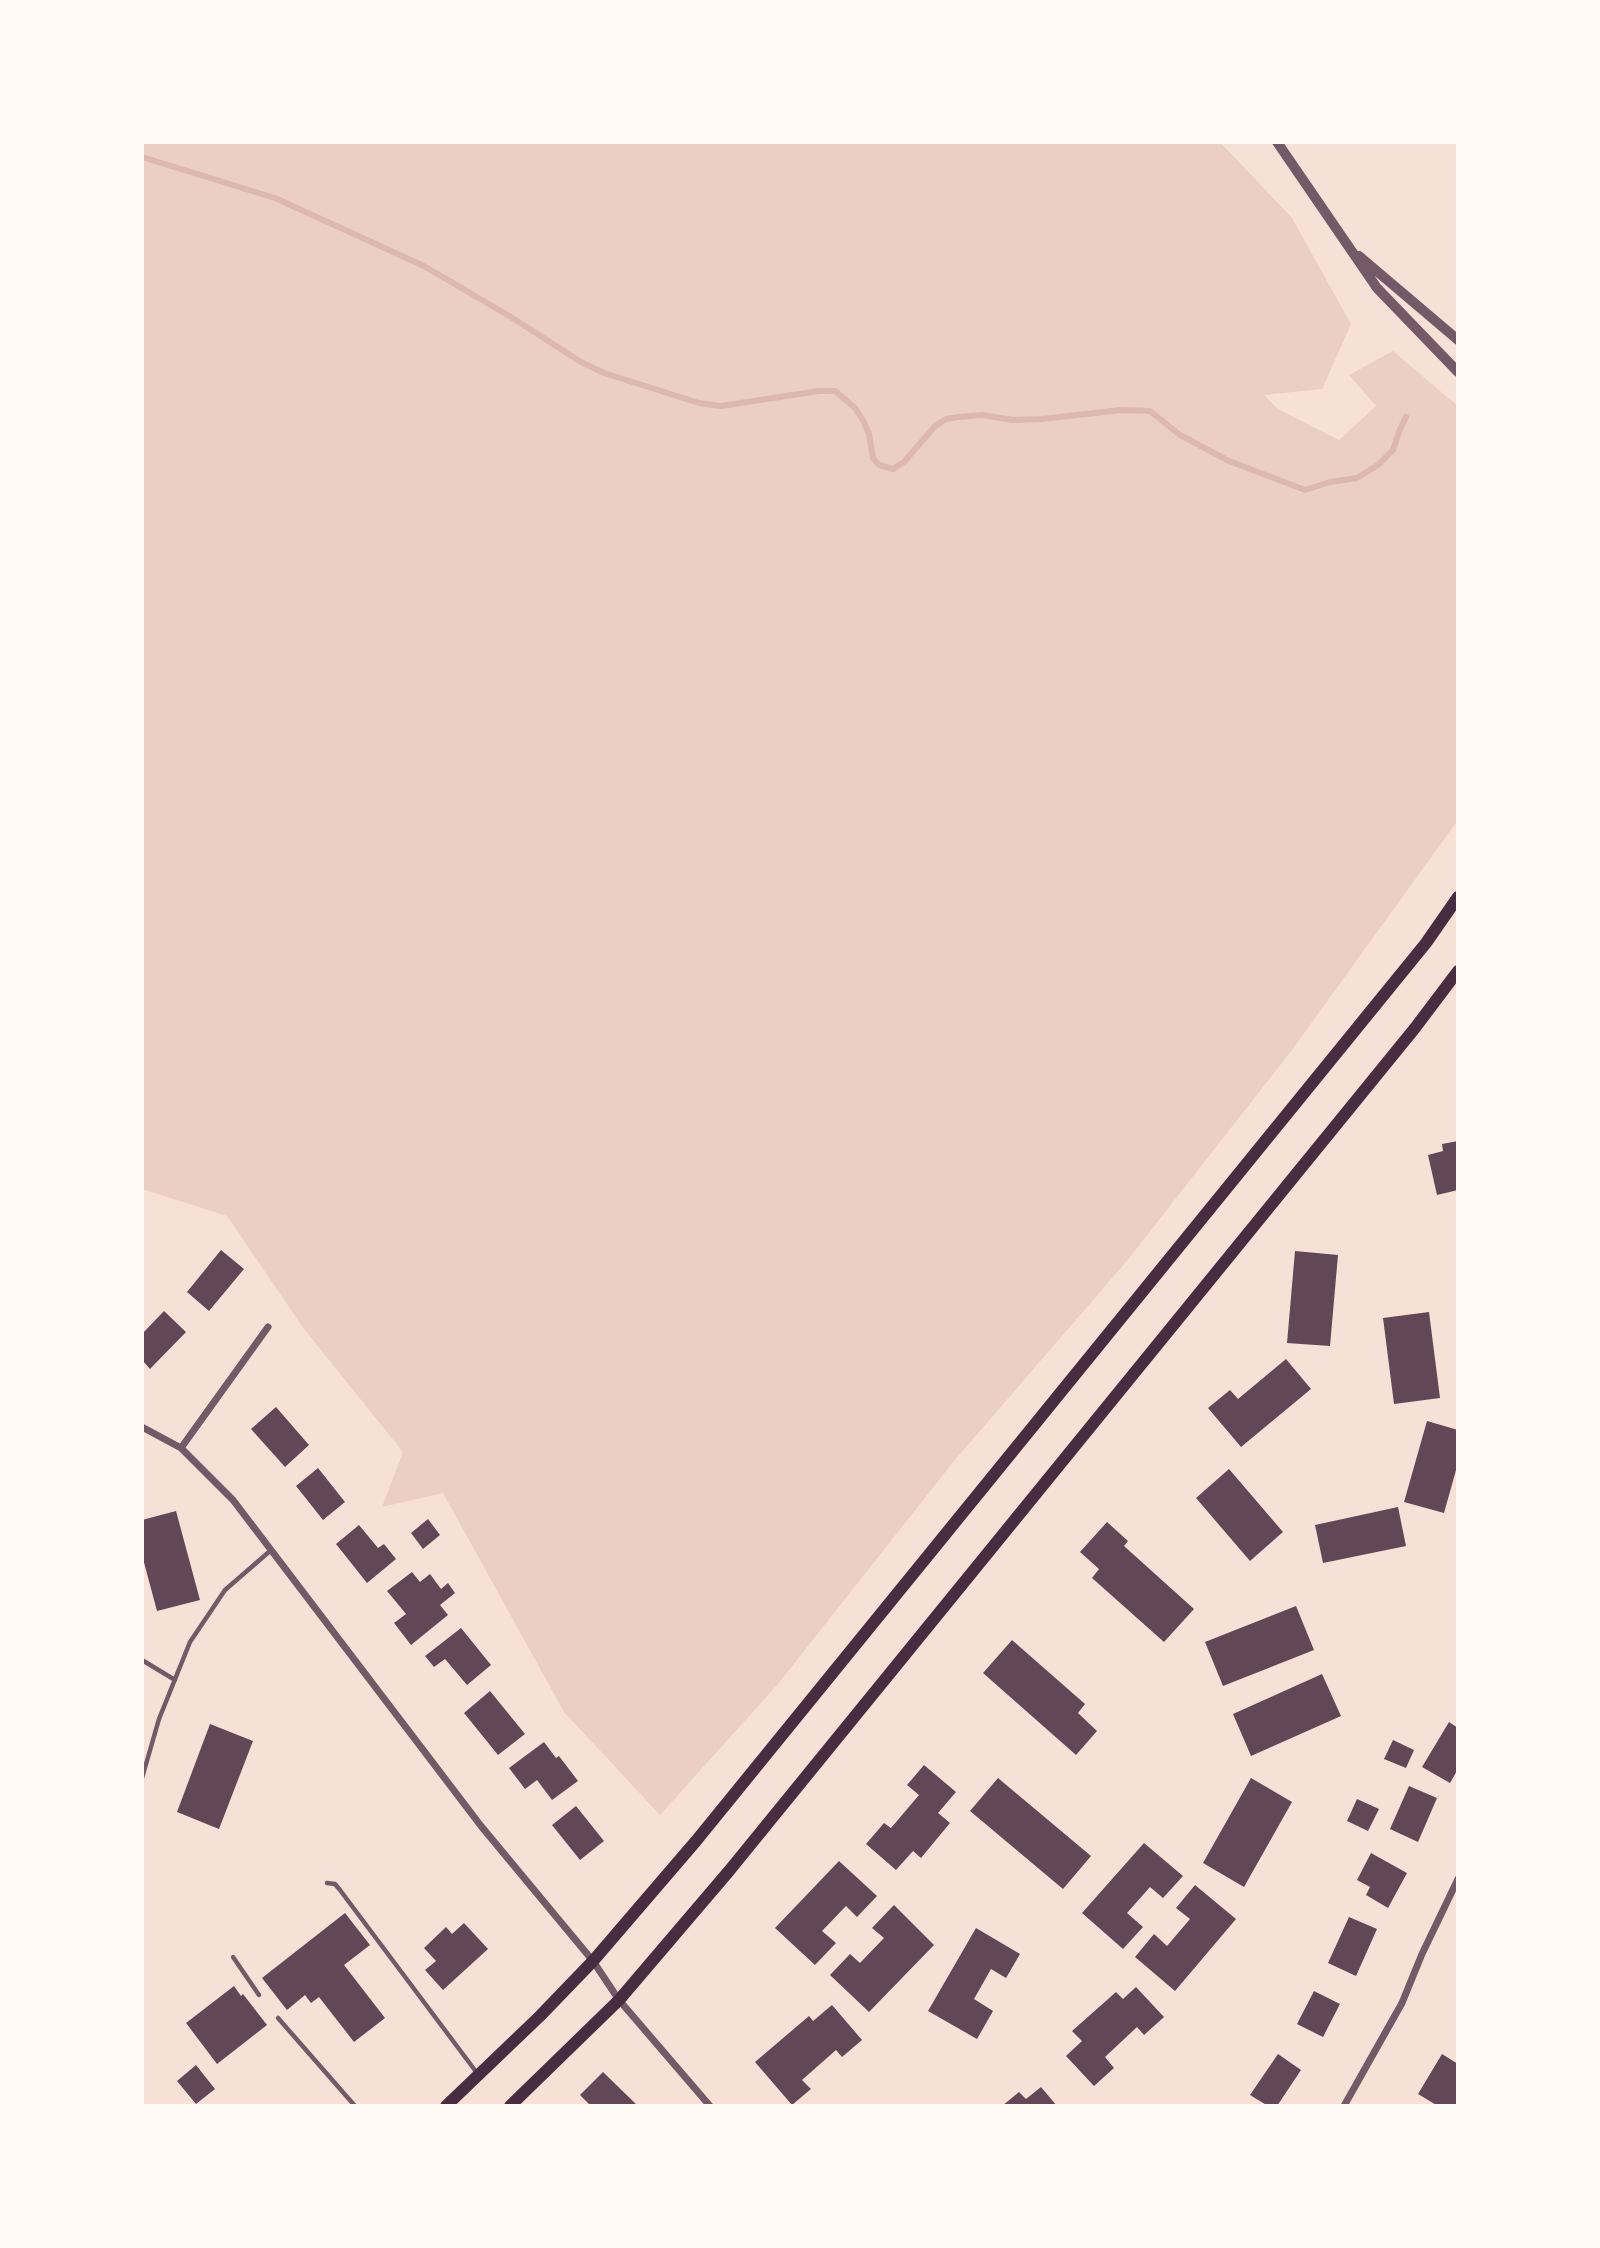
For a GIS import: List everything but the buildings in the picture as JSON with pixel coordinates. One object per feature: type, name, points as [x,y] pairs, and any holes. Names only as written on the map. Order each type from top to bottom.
[{"type":"main road","points":[[446,2106],[593,1961],[695,1842],[1426,943],[1458,897]]},
{"type":"main road","points":[[510,2106],[619,2000],[738,1861],[1415,1028],[1458,971]]},
{"type":"street","points":[[1277,142],[1377,288],[1458,372]]},
{"type":"street","points":[[1348,246],[1458,340]]},
{"type":"street","points":[[181,1448],[268,1327]]},
{"type":"street","points":[[142,1427],[181,1448],[233,1500],[481,1826],[593,1961],[619,2000],[710,2106]]},
{"type":"street","points":[[1344,2106],[1402,2003],[1458,1879]]},
{"type":"lane","points":[[142,1778],[159,1719],[190,1642],[225,1590],[271,1550]]},
{"type":"lane","points":[[142,1660],[175,1680]]},
{"type":"lane","points":[[327,1883],[335,1884],[340,1890],[479,2075]]},
{"type":"lane","points":[[233,1956],[260,1995]]},
{"type":"lane","points":[[278,2018],[355,2106]]},
{"type":"shaded area","points":[[142,142],[1220,142],[1292,218],[1351,324],[1322,389],[1264,395],[1278,409],[1339,440],[1376,406],[1349,375],[1393,351],[1458,406],[1458,820],[1292,1050],[1126,1262],[954,1461],[778,1684],[660,1815],[564,1712],[443,1493],[382,1507],[403,1452],[304,1329],[227,1216],[142,1189]]},
{"type":"waterway","points":[[142,157],[275,198],[424,266],[581,362],[604,373],[699,403],[721,406],[835,391],[855,408],[864,422],[873,458],[879,465],[893,469],[904,462],[935,426],[946,419],[982,415],[1013,420],[1042,419],[1121,410],[1150,411],[1180,435],[1229,461],[1305,490],[1330,482],[1357,478],[1378,465],[1393,450],[1406,417]]}]
